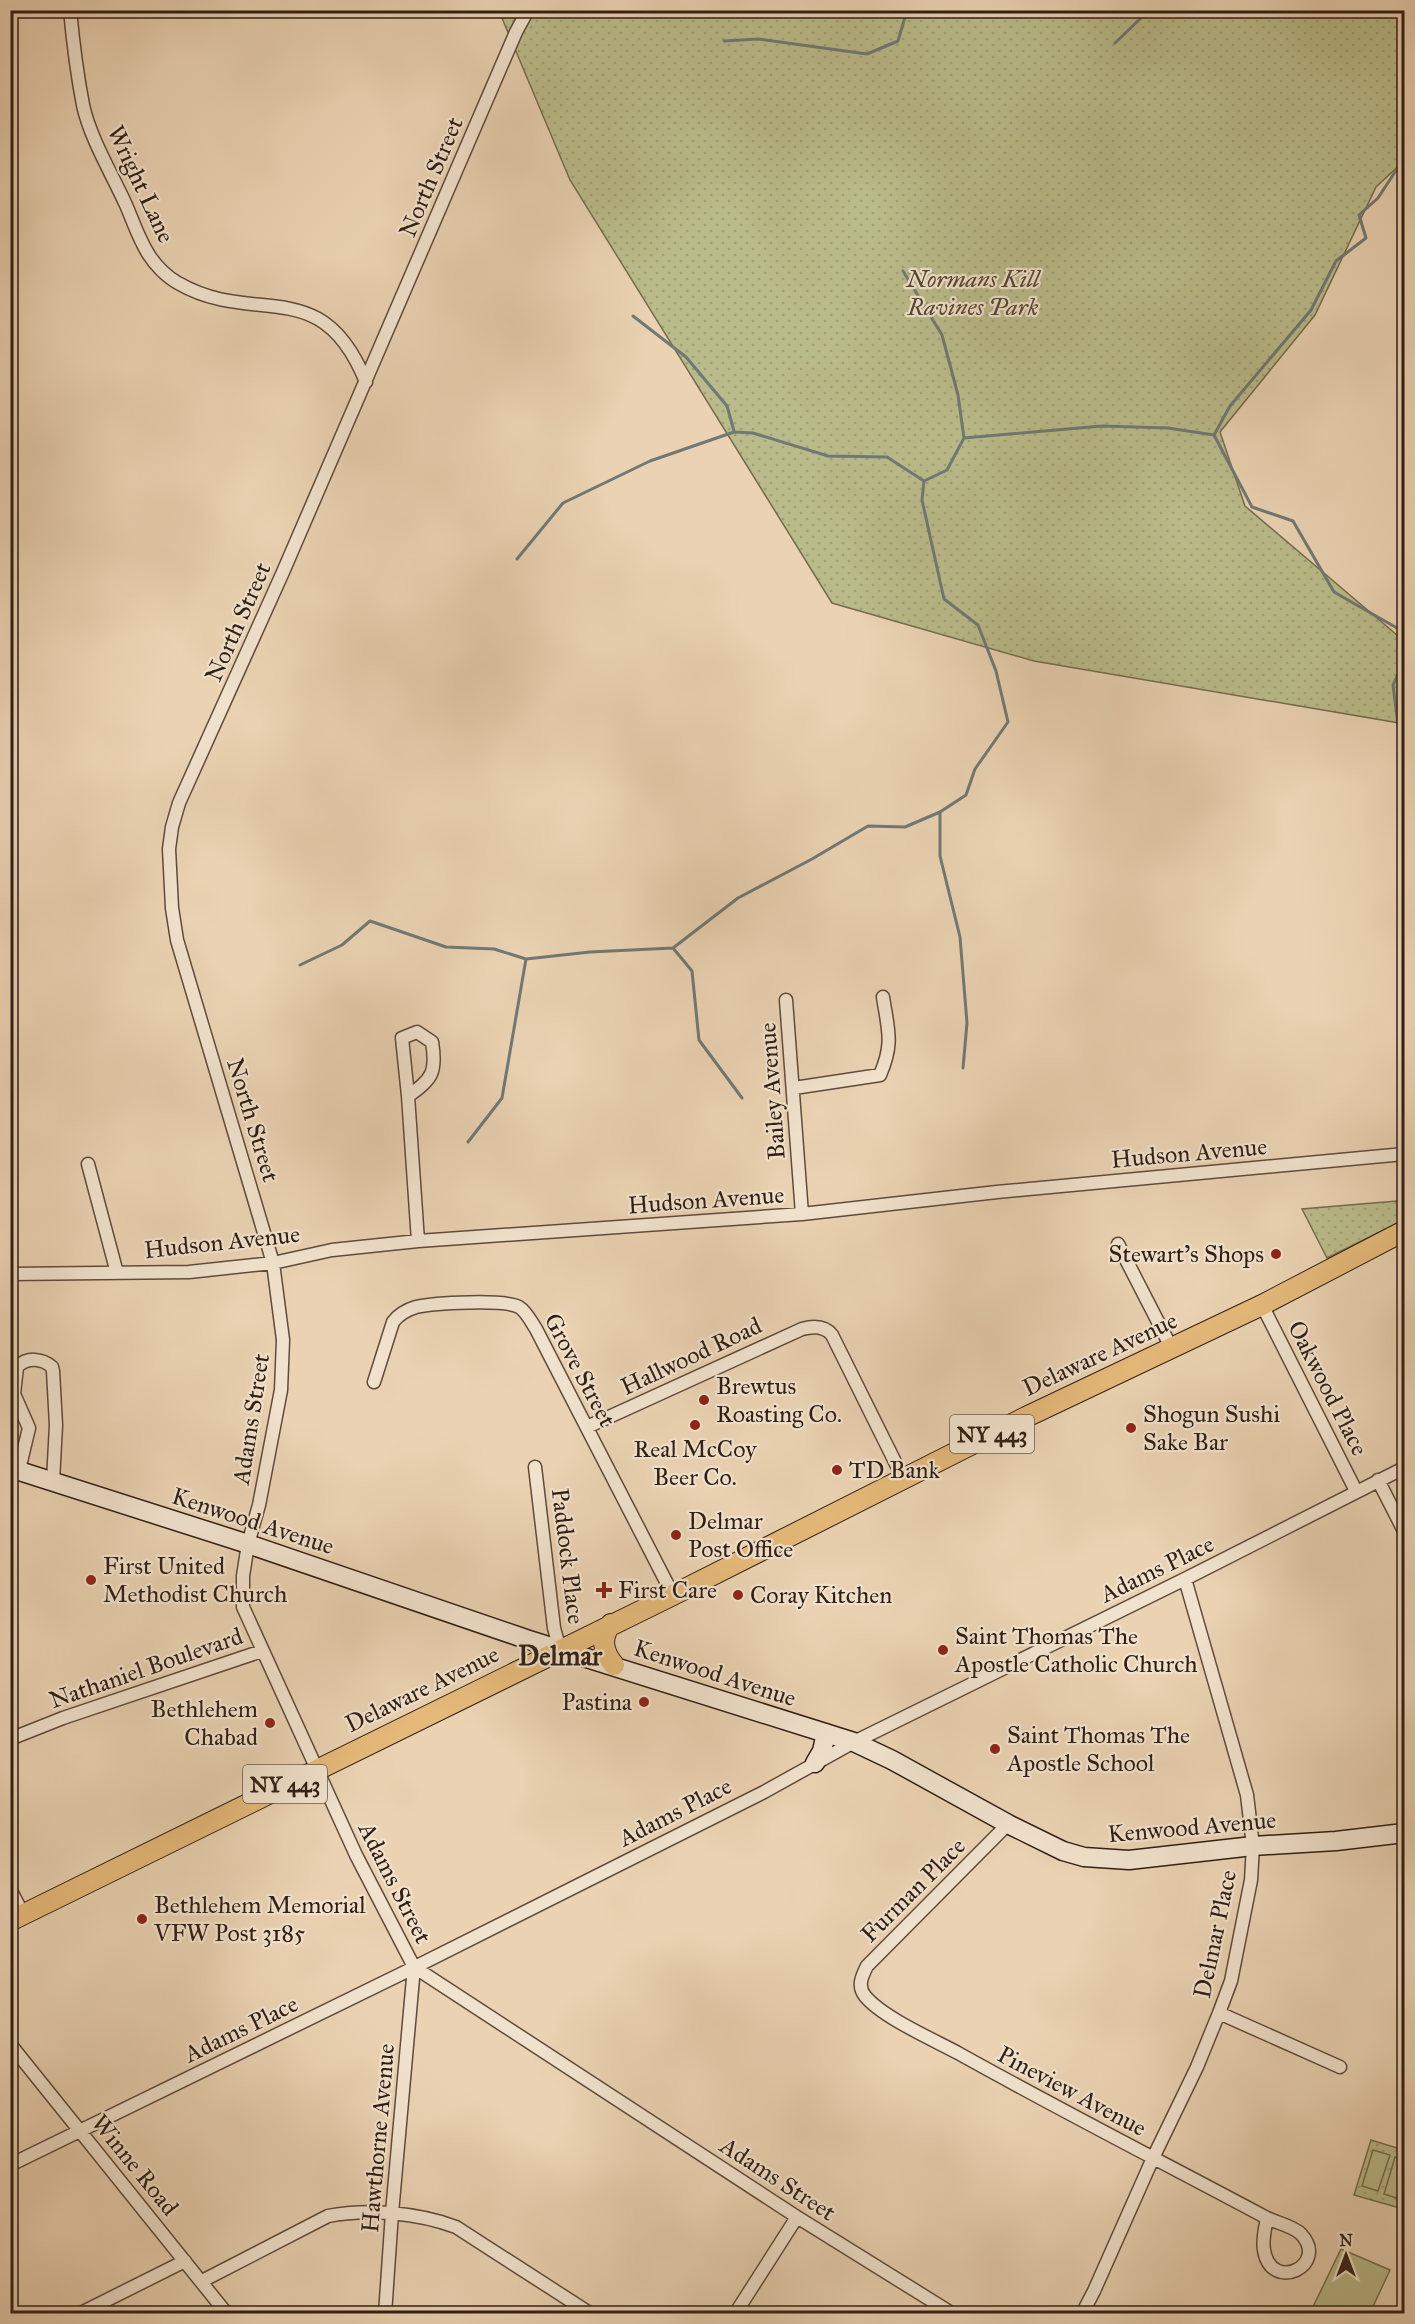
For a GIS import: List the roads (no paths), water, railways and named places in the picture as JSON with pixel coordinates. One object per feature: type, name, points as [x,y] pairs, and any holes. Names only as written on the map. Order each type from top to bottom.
[{"type":"main road","name":"Delaware Avenue","points":[[17,1917],[674,1595],[903,1478],[1262,1305],[1404,1231]]},
{"type":"main road","points":[[611,1624],[603,1640],[606,1652],[614,1665]]},
{"type":"street","name":"Wright Lane","points":[[70,10],[83,107],[149,255],[168,276],[193,290],[231,301],[285,307],[319,319],[339,335],[348,346],[366,382]]},
{"type":"street","name":"North Street","points":[[274,1269],[177,940],[172,908],[169,849],[172,827],[179,803],[528,10]]},
{"type":"street","points":[[794,1088],[880,1075],[889,1054],[883,997]]},
{"type":"street","name":"Bailey Avenue","points":[[786,1000],[802,1214]]},
{"type":"street","points":[[408,1096],[426,1084],[436,1062],[432,1042],[417,1032],[402,1038],[418,1241]]},
{"type":"street","name":"Hudson Avenue","points":[[10,1274],[274,1269],[332,1250],[418,1241],[802,1214],[997,1192],[1404,1154]]},
{"type":"street","points":[[88,1164],[117,1273]]},
{"type":"street","points":[[1118,1244],[1172,1349]]},
{"type":"street","name":"Adams Street","points":[[274,1269],[283,1340],[282,1384],[259,1506],[248,1544],[243,1576],[243,1607],[356,1856],[414,1967],[797,2217],[953,2313]]},
{"type":"street","name":"Grove Street","points":[[374,1382],[393,1322],[398,1315],[416,1308],[485,1302],[518,1307],[527,1314],[674,1595]]},
{"type":"street","name":"Oakwood Place","points":[[1262,1305],[1356,1491]]},
{"type":"street","name":"Hallwood Road","points":[[587,1427],[734,1359],[813,1326],[826,1330],[832,1335],[903,1478]]},
{"type":"street","points":[[15,1469],[28,1428],[27,1420],[15,1402],[17,1367],[21,1362],[42,1361],[52,1367],[53,1371],[56,1425],[53,1481]]},
{"type":"street","name":"Paddock Place","points":[[536,1467],[554,1628],[560,1650]]},
{"type":"street","name":"Adams Place","points":[[10,2165],[81,2132],[764,1792],[854,1742],[1404,1468]]},
{"type":"street","name":"Kenwood Avenue","points":[[15,1469],[248,1544],[560,1650],[614,1665],[854,1742],[892,1760],[1008,1824],[1063,1851],[1084,1857],[1129,1860],[1253,1846],[1336,1841],[1404,1833]]},
{"type":"street","name":"Oakwood Place","points":[[1378,1480],[1404,1532]]},
{"type":"street","name":"Delmar Place","points":[[1082,2313],[1197,2067],[1219,2013],[1231,1981],[1251,1880],[1253,1846],[1247,1795],[1185,1579]]},
{"type":"street","name":"Nathaniel Boulevard","points":[[10,1739],[63,1718],[262,1651]]},
{"type":"street","points":[[815,1763],[821,1755],[826,1733]]},
{"type":"street","name":"Furman Place","points":[[863,1993],[862,1976],[867,1966],[1008,1824]]},
{"type":"street","points":[[10,1889],[17,1917]]},
{"type":"street","name":"Hawthorne Avenue","points":[[385,2313],[414,1967]]},
{"type":"street","name":"Pineview Avenue","points":[[863,1993],[886,2013],[1153,2158],[1301,2234],[1308,2249],[1305,2266],[1298,2271],[1284,2273],[1272,2266],[1265,2258],[1263,2243],[1267,2218]]},
{"type":"street","points":[[1219,2013],[1340,2067]]},
{"type":"street","name":"Winne Road","points":[[10,2044],[227,2313]]},
{"type":"street","points":[[202,2281],[328,2216],[339,2213],[392,2213],[435,2219],[456,2227],[591,2313]]},
{"type":"street","points":[[735,2313],[797,2217]]},
{"type":"street","points":[[79,2313],[185,2261]]},
{"type":"waterway","points":[[724,41],[758,39],[867,54],[898,41],[907,10]]},
{"type":"waterway","points":[[1115,43],[1141,18],[1142,10]]},
{"type":"waterway","points":[[1404,167],[1395,172],[1378,198],[1359,215],[1366,238],[1336,261],[1311,310],[1230,406],[1214,435],[1252,507],[1293,521],[1334,592],[1404,632]]},
{"type":"waterway","points":[[903,271],[942,335],[958,395],[964,438]]},
{"type":"waterway","points":[[633,316],[686,357],[727,406],[734,431]]},
{"type":"waterway","points":[[468,1142],[502,1098],[526,959],[590,952],[673,948],[738,898],[868,826],[905,827],[940,812],[966,795],[975,769],[1008,722],[996,671],[978,625],[944,599],[922,500],[924,481],[947,470],[964,438],[1102,426],[1168,428],[1214,435]]},
{"type":"waterway","points":[[517,559],[563,503],[650,461],[734,432],[753,433],[828,456],[887,457],[924,481]]},
{"type":"waterway","points":[[1404,661],[1393,685],[1404,772]]},
{"type":"waterway","points":[[940,812],[940,856],[960,937],[967,1023],[963,1068]]},
{"type":"waterway","points":[[300,965],[342,945],[370,921],[446,947],[494,949],[526,959]]},
{"type":"waterway","points":[[673,948],[692,971],[699,1040],[742,1098]]},
{"type":"place","name":"Stewart's Shops","points":[[1276,1254]]},
{"type":"place","name":"Brewtus Roasting Co.","points":[[704,1400]]},
{"type":"place","name":"Real McCoy Beer Co.","points":[[695,1425]]},
{"type":"place","name":"Shogun Sushi Sake Bar","points":[[1131,1428]]},
{"type":"place","name":"TD Bank","points":[[837,1470]]},
{"type":"place","name":"Delmar Post Office","points":[[676,1535]]},
{"type":"place","name":"First United Methodist Church","points":[[91,1580]]},
{"type":"place","name":"First Care","points":[[604,1590]]},
{"type":"place","name":"Coray Kitchen","points":[[738,1595]]},
{"type":"place","name":"Saint Thomas The Apostle Catholic Church","points":[[943,1650]]},
{"type":"place","name":"Pastina","points":[[644,1702]]},
{"type":"place","name":"Bethlehem Chabad","points":[[270,1723]]},
{"type":"place","name":"Saint Thomas The Apostle School","points":[[995,1749]]},
{"type":"place","name":"Bethlehem Memorial VFW Post 3185","points":[[142,1919]]},
{"type":"district","name":"Delmar","points":[[560,1655]]},
{"type":"park label","name":"Normans Kill Ravines Park","points":[[973,293]]}]
